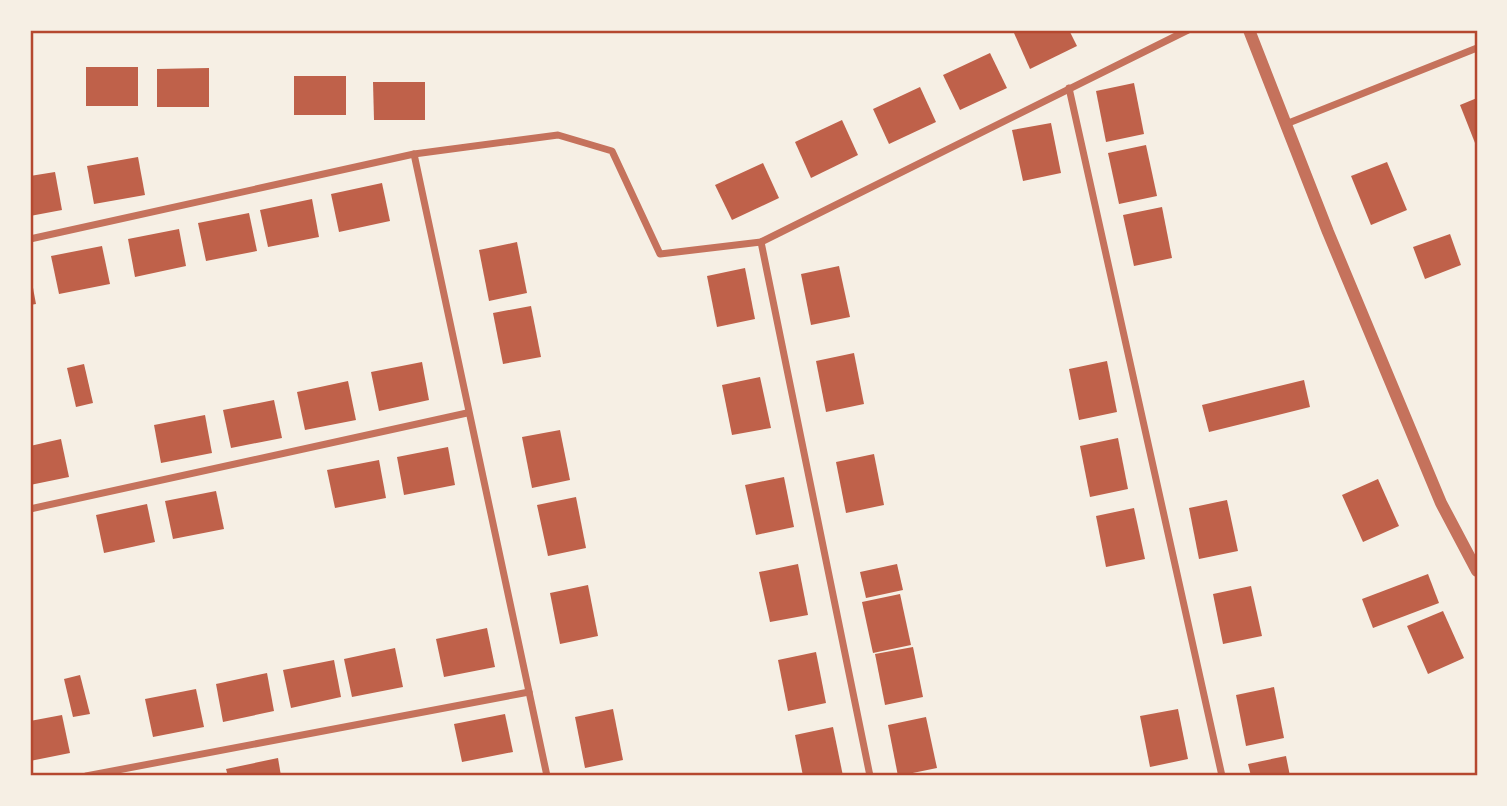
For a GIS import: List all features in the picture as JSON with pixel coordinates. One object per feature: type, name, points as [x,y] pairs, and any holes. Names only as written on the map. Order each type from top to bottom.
[{"type":"street","points":[[30,239],[414,154],[558,135],[612,151],[660,254],[761,242],[1188,30]]},
{"type":"street","points":[[1249,30],[1441,503],[1477,571]]},
{"type":"street","points":[[1286,124],[1477,48]]},
{"type":"street","points":[[1069,88],[1222,776]]},
{"type":"street","points":[[414,154],[467,413],[547,776]]},
{"type":"street","points":[[761,242],[870,776]]},
{"type":"street","points":[[30,509],[467,413]]},
{"type":"street","points":[[86,776],[529,692]]},
{"type":"building","points":[[1021,30],[1069,30],[1077,46],[1030,69],[1014,33]]},
{"type":"building","points":[[990,53],[1007,88],[960,110],[943,75]]},
{"type":"building","points":[[86,67],[138,67],[138,106],[86,106]]},
{"type":"building","points":[[209,68],[209,107],[157,107],[157,69]]},
{"type":"building","points":[[294,76],[346,76],[346,115],[294,115]]},
{"type":"building","points":[[373,82],[425,82],[425,120],[374,120]]},
{"type":"building","points":[[1134,83],[1144,134],[1106,142],[1096,91]]},
{"type":"building","points":[[920,87],[936,122],[889,144],[873,109]]},
{"type":"building","points":[[1477,98],[1477,148],[1460,105]]},
{"type":"building","points":[[842,120],[858,155],[811,178],[795,142]]},
{"type":"building","points":[[1051,123],[1061,173],[1023,181],[1012,130]]},
{"type":"building","points":[[1146,145],[1157,196],[1119,204],[1108,153]]},
{"type":"building","points":[[138,157],[145,195],[94,204],[87,166]]},
{"type":"building","points":[[1387,162],[1407,210],[1371,225],[1351,176]]},
{"type":"building","points":[[763,163],[779,198],[732,220],[715,185]]},
{"type":"building","points":[[55,172],[62,210],[30,216],[30,176]]},
{"type":"building","points":[[382,183],[390,221],[339,232],[331,194]]},
{"type":"building","points":[[312,199],[319,237],[268,247],[260,210]]},
{"type":"building","points":[[1162,207],[1172,258],[1134,266],[1123,215]]},
{"type":"building","points":[[249,213],[257,251],[206,261],[198,223]]},
{"type":"building","points":[[179,229],[186,266],[135,277],[128,239]]},
{"type":"building","points":[[1450,234],[1461,265],[1425,279],[1413,247]]},
{"type":"building","points":[[517,242],[527,293],[489,301],[479,250]]},
{"type":"building","points":[[102,246],[110,284],[59,294],[51,256]]},
{"type":"building","points":[[839,266],[850,317],[811,325],[801,274]]},
{"type":"building","points":[[745,268],[755,319],[717,327],[707,276]]},
{"type":"building","points":[[30,278],[36,304],[30,305]]},
{"type":"building","points":[[531,306],[541,357],[503,364],[493,313]]},
{"type":"building","points":[[854,353],[864,404],[826,412],[816,361]]},
{"type":"building","points":[[1107,361],[1117,412],[1079,420],[1069,369]]},
{"type":"building","points":[[422,362],[429,400],[379,411],[371,372]]},
{"type":"building","points":[[84,364],[93,403],[76,407],[67,368]]},
{"type":"building","points":[[760,377],[771,428],[732,435],[722,385]]},
{"type":"building","points":[[1304,380],[1310,407],[1209,432],[1202,405]]},
{"type":"building","points":[[348,381],[356,420],[305,430],[297,392]]},
{"type":"building","points":[[274,400],[282,438],[231,448],[223,410]]},
{"type":"building","points":[[205,415],[212,453],[161,463],[154,425]]},
{"type":"building","points":[[560,430],[570,480],[532,488],[522,437]]},
{"type":"building","points":[[1118,438],[1128,489],[1090,497],[1080,446]]},
{"type":"building","points":[[61,439],[69,477],[30,485],[30,446]]},
{"type":"building","points":[[448,447],[455,485],[404,495],[397,457]]},
{"type":"building","points":[[874,454],[884,505],[846,513],[836,462]]},
{"type":"building","points":[[379,460],[386,498],[335,508],[327,470]]},
{"type":"building","points":[[784,477],[794,527],[756,535],[745,485]]},
{"type":"building","points":[[1378,479],[1399,526],[1363,542],[1342,495]]},
{"type":"building","points":[[216,491],[224,529],[173,539],[165,501]]},
{"type":"building","points":[[576,497],[586,548],[548,556],[537,505]]},
{"type":"building","points":[[1227,500],[1238,551],[1199,559],[1189,508]]},
{"type":"building","points":[[147,504],[155,542],[104,553],[96,515]]},
{"type":"building","points":[[1134,508],[1145,559],[1106,567],[1096,516]]},
{"type":"building","points":[[798,564],[808,615],[770,622],[759,572]]},
{"type":"building","points":[[897,564],[903,590],[866,598],[860,572]]},
{"type":"building","points":[[1428,574],[1439,603],[1373,628],[1362,599]]},
{"type":"building","points":[[588,585],[598,636],[560,644],[550,593]]},
{"type":"building","points":[[1251,586],[1262,636],[1223,644],[1213,594]]},
{"type":"building","points":[[900,594],[911,645],[873,653],[862,602]]},
{"type":"building","points":[[1443,611],[1464,658],[1428,674],[1407,626]]},
{"type":"building","points":[[487,628],[495,667],[444,677],[436,639]]},
{"type":"building","points":[[913,647],[923,697],[885,705],[875,654]]},
{"type":"building","points":[[395,648],[403,687],[352,697],[344,659]]},
{"type":"building","points":[[816,652],[826,703],[788,711],[778,660]]},
{"type":"building","points":[[334,660],[341,697],[291,708],[283,670]]},
{"type":"building","points":[[267,673],[274,711],[223,722],[216,684]]},
{"type":"building","points":[[80,675],[90,714],[73,717],[64,679]]},
{"type":"building","points":[[1274,687],[1284,738],[1246,746],[1236,695]]},
{"type":"building","points":[[196,689],[204,727],[153,737],[145,699]]},
{"type":"building","points":[[613,709],[623,760],[585,768],[575,717]]},
{"type":"building","points":[[1178,709],[1188,759],[1150,767],[1140,716]]},
{"type":"building","points":[[505,714],[513,752],[462,762],[454,724]]},
{"type":"building","points":[[62,715],[70,753],[30,761],[30,721]]},
{"type":"building","points":[[926,717],[937,768],[898,776],[888,725]]},
{"type":"building","points":[[833,727],[843,776],[803,776],[795,735]]},
{"type":"building","points":[[1286,756],[1290,776],[1251,776],[1248,764]]},
{"type":"building","points":[[278,758],[281,776],[228,776],[226,769]]}]
